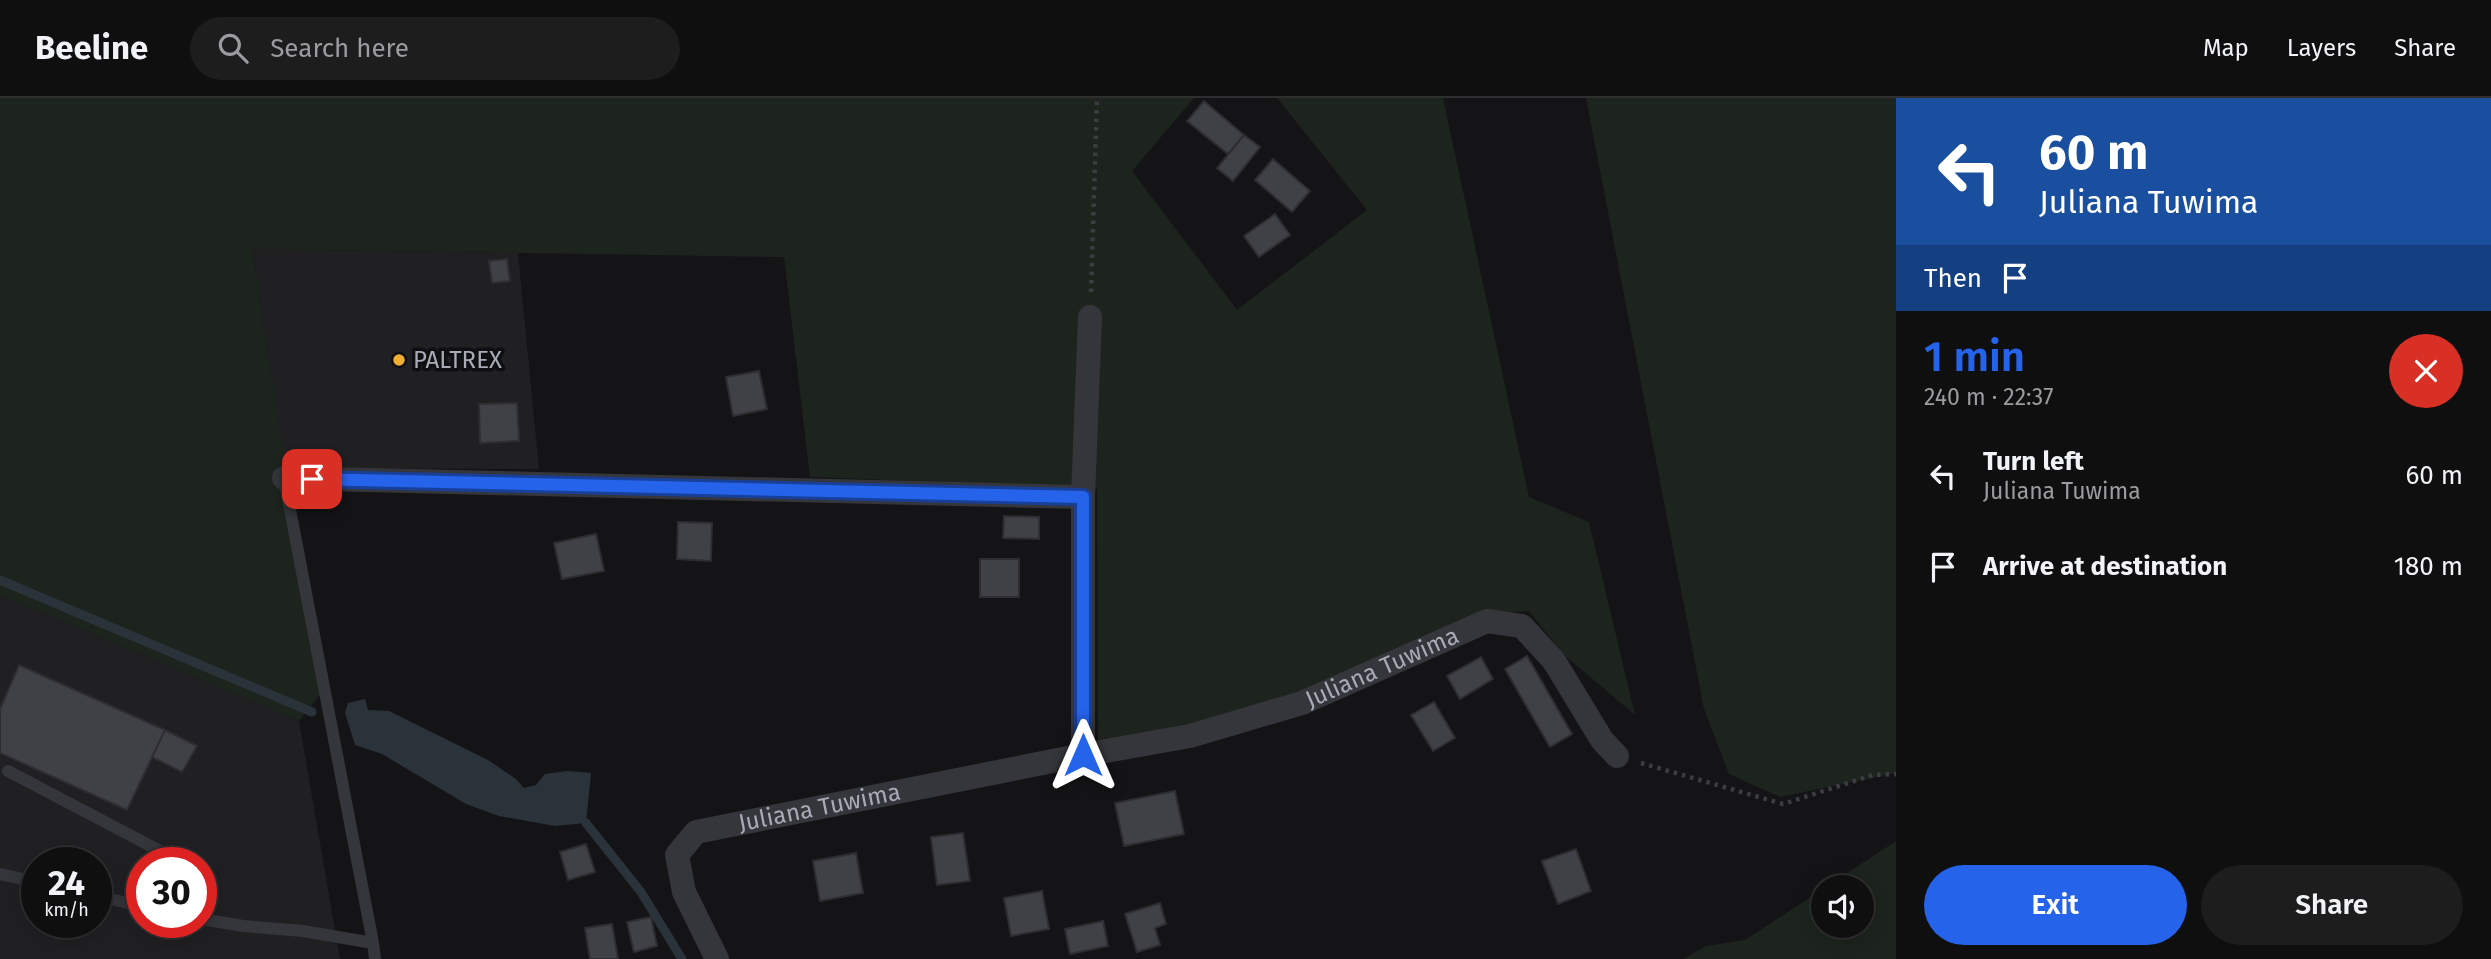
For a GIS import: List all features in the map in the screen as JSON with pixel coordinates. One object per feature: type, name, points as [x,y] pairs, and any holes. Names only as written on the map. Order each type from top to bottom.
[{"type":"street","points":[[1083,755],[1083,497],[1090,317]]},
{"type":"street","points":[[284,478],[1083,497]]},
{"type":"street","name":"Juliana Tuwima","points":[[717,959],[684,892],[677,856],[696,832],[1190,736],[1302,704],[1487,621],[1522,626],[1554,661],[1602,740],[1617,756]]},
{"type":"lane","points":[[284,478],[375,959]]},
{"type":"lane","points":[[8,771],[153,847]]},
{"type":"lane","points":[[0,874],[21,879]]},
{"type":"lane","points":[[217,922],[303,931],[373,943]]},
{"type":"path","points":[[1090,317],[1097,98]]},
{"type":"path","points":[[1617,756],[1783,804],[1873,775],[1896,774]]},
{"type":"shaded area","points":[[0,98],[1194,98],[1132,171],[1237,310],[1367,210],[1277,98],[1443,98],[1529,497],[1589,522],[1635,715],[1563,654],[1529,611],[1484,613],[1303,692],[1191,726],[1098,741],[1097,488],[810,477],[784,257],[252,249],[320,695],[299,721],[0,595]]},
{"type":"shaded area","points":[[1586,98],[1896,98],[1896,773],[1780,797],[1729,774],[1704,709]]},
{"type":"shaded area","name":"PALTREX","points":[[252,249],[518,253],[539,469],[285,468]]},
{"type":"shaded area","points":[[0,595],[299,721],[340,959],[0,959]]},
{"type":"shaded area","points":[[365,699],[368,710],[389,711],[488,760],[516,779],[524,788],[536,785],[545,774],[567,771],[591,773],[586,823],[555,826],[499,816],[466,804],[382,754],[355,745],[345,713],[348,703]]},
{"type":"shaded area","points":[[1896,841],[1896,959],[1683,959],[1706,946],[1745,940],[1811,897],[1811,938],[1874,938],[1874,875],[1844,875]]},
{"type":"building","points":[[1204,101],[1244,135],[1228,154],[1187,121]]},
{"type":"building","points":[[1244,135],[1260,147],[1233,181],[1217,168]]},
{"type":"building","points":[[1273,159],[1310,191],[1292,212],[1255,180]]},
{"type":"building","points":[[1275,214],[1290,235],[1259,257],[1244,236]]},
{"type":"building","points":[[507,259],[510,281],[492,283],[489,261]]},
{"type":"building","points":[[759,371],[767,409],[733,416],[726,377]]},
{"type":"building","points":[[517,403],[519,441],[480,443],[479,404]]},
{"type":"building","points":[[1004,516],[1039,517],[1039,539],[1003,538]]},
{"type":"building","points":[[678,522],[712,523],[711,561],[677,559]]},
{"type":"building","points":[[596,534],[604,571],[562,579],[554,543]]},
{"type":"building","points":[[980,559],[1019,559],[1019,597],[980,597]]},
{"type":"building","points":[[1527,656],[1572,734],[1550,747],[1505,669]]},
{"type":"building","points":[[1481,657],[1493,679],[1460,699],[1447,676]]},
{"type":"building","points":[[19,665],[165,730],[127,810],[0,753],[0,709]]},
{"type":"building","points":[[1434,702],[1455,738],[1433,751],[1411,715]]},
{"type":"building","points":[[165,730],[197,746],[182,772],[152,757]]},
{"type":"building","points":[[1175,791],[1184,834],[1124,846],[1115,803]]},
{"type":"building","points":[[963,833],[970,881],[937,885],[931,837]]},
{"type":"building","points":[[586,844],[595,872],[568,880],[560,852]]},
{"type":"building","points":[[1576,849],[1591,891],[1558,904],[1542,861]]},
{"type":"building","points":[[856,853],[863,893],[820,901],[813,861]]},
{"type":"building","points":[[1042,891],[1049,929],[1011,936],[1004,898]]},
{"type":"building","points":[[1160,903],[1166,924],[1155,928],[1160,945],[1137,952],[1125,914]]},
{"type":"building","points":[[651,917],[657,946],[634,952],[627,922]]},
{"type":"building","points":[[1103,921],[1108,946],[1070,954],[1065,929]]},
{"type":"building","points":[[612,924],[618,959],[590,959],[585,928]]},
{"type":"waterway","points":[[0,580],[312,712]]},
{"type":"waterway","points":[[586,823],[641,892],[682,959]]},
{"type":"place","name":"PALTREX","points":[[399,360]]},
{"type":"route","points":[[312,479],[1083,497],[1083,755]]}]
